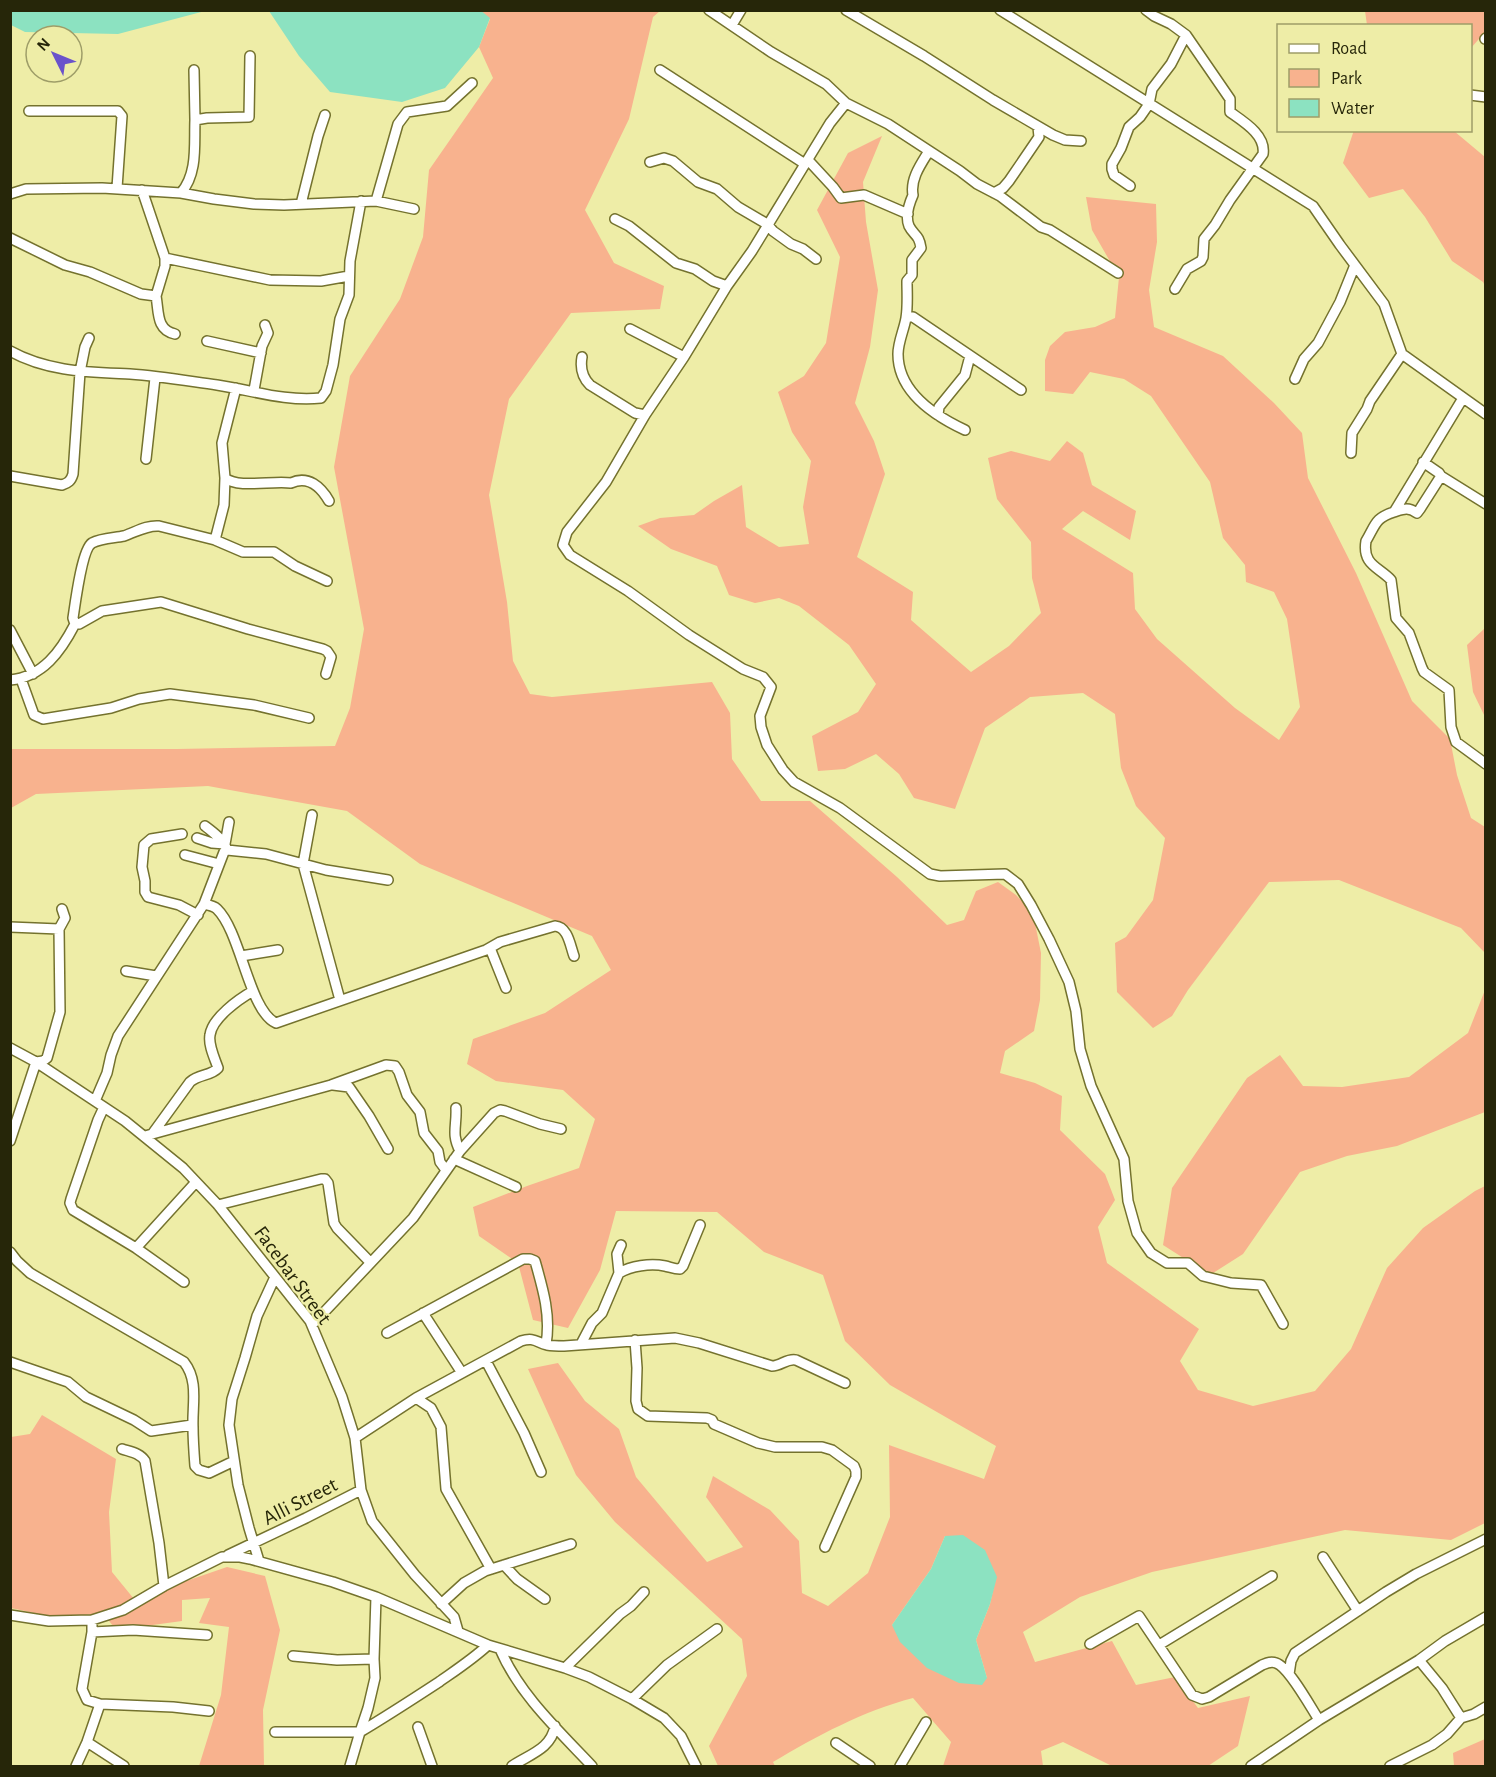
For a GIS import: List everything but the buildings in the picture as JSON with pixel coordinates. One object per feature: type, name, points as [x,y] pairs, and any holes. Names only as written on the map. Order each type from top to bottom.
[{"type":"street","points":[[709,10],[771,52],[826,84],[846,103],[888,124],[1041,226],[1118,273]]},
{"type":"street","points":[[732,25],[741,10]]},
{"type":"street","points":[[846,10],[1038,127],[1065,140],[1081,141]]},
{"type":"street","points":[[1000,10],[1313,206],[1384,304],[1402,354],[1485,414]]},
{"type":"street","points":[[1146,10],[1186,35],[1230,99],[1230,112],[1246,123],[1263,145],[1263,154],[1204,239],[1201,261],[1187,269],[1174,289]]},
{"type":"street","points":[[1130,186],[1114,175],[1112,164],[1129,127],[1149,104],[1152,89],[1171,64],[1186,35]]},
{"type":"street","points":[[195,120],[249,117],[250,56]]},
{"type":"street","points":[[180,192],[191,179],[193,170],[194,70]]},
{"type":"street","points":[[660,70],[807,162],[841,198],[864,195],[908,214]]},
{"type":"street","points":[[376,201],[398,124],[407,112],[447,106],[472,83]]},
{"type":"street","points":[[846,103],[830,123],[752,250],[645,415],[606,482],[567,532],[563,545],[570,555],[628,591],[689,635],[743,669],[762,677],[771,687],[760,716],[761,727],[767,745],[783,770],[794,782],[840,808],[930,874],[940,876],[1005,874],[1018,884],[1049,939],[1069,982],[1076,1011],[1080,1049],[1091,1086],[1124,1159],[1128,1201],[1137,1233],[1151,1253],[1167,1263],[1188,1263],[1203,1276],[1231,1283],[1261,1285],[1283,1324]]},
{"type":"street","points":[[29,111],[118,111],[122,116],[117,189]]},
{"type":"street","points":[[301,204],[325,115]]},
{"type":"street","points":[[994,193],[1009,181],[1038,138],[1038,127]]},
{"type":"street","points":[[1038,138],[1053,135]]},
{"type":"street","points":[[928,150],[912,187],[914,195],[910,202],[908,224],[920,238],[921,248],[912,260],[912,275],[907,281],[907,317],[897,352],[900,368],[910,389],[928,408],[965,430]]},
{"type":"street","points":[[650,162],[664,158],[673,161],[698,182],[717,189],[738,207],[767,224],[772,231],[816,259]]},
{"type":"street","points":[[10,194],[26,189],[117,189],[180,192],[246,203],[301,204],[376,201],[414,209]]},
{"type":"street","points":[[142,190],[165,258],[165,266],[156,296],[159,323],[167,332],[175,334]]},
{"type":"street","points":[[10,351],[34,362],[80,372],[134,375],[254,390],[290,398],[321,398],[333,365],[340,319],[349,295],[350,261],[361,201]]},
{"type":"street","points":[[615,219],[629,226],[676,263],[695,269],[712,281],[727,286]]},
{"type":"street","points":[[10,238],[65,265],[90,272],[141,294],[156,296]]},
{"type":"street","points":[[165,258],[270,280],[321,281],[349,276]]},
{"type":"street","points":[[1295,379],[1304,359],[1318,343],[1340,302],[1355,265]]},
{"type":"street","points":[[907,317],[913,317],[1021,390]]},
{"type":"street","points":[[254,390],[261,353],[268,333],[265,325]]},
{"type":"street","points":[[630,329],[684,357]]},
{"type":"street","points":[[10,476],[62,485],[71,480],[80,372],[89,338]]},
{"type":"street","points":[[207,341],[261,353]]},
{"type":"street","points":[[1351,453],[1352,433],[1370,401],[1402,354]]},
{"type":"street","points":[[938,415],[939,407],[965,375],[970,356]]},
{"type":"street","points":[[582,357],[582,371],[590,385],[636,413],[645,415]]},
{"type":"street","points":[[146,459],[155,378]]},
{"type":"street","points":[[214,540],[224,511],[227,482],[222,443],[236,388]]},
{"type":"street","points":[[1394,512],[1463,398]]},
{"type":"street","points":[[1423,462],[1485,504]]},
{"type":"street","points":[[1441,476],[1417,513],[1403,508],[1383,515],[1365,546],[1371,565],[1391,580],[1396,618],[1409,633],[1422,668],[1449,690],[1451,726],[1456,742],[1485,764]]},
{"type":"street","points":[[227,482],[291,483],[306,480],[320,489],[329,501]]},
{"type":"street","points":[[10,680],[21,679],[44,668],[68,637],[75,624],[73,618],[84,555],[92,543],[129,534],[151,525],[214,540],[243,552],[274,552],[295,566],[327,581]]},
{"type":"street","points":[[75,624],[102,611],[161,602],[327,651],[331,657],[326,674]]},
{"type":"street","points":[[10,630],[33,674]]},
{"type":"street","points":[[21,679],[34,715],[43,719],[111,708],[139,699],[170,694],[254,705],[309,718]]},
{"type":"street","points":[[312,815],[303,864],[340,1000]]},
{"type":"street","points":[[95,1101],[107,1073],[118,1036],[204,904],[226,847],[229,822]]},
{"type":"street","points":[[205,826],[226,847]]},
{"type":"street","points":[[182,834],[151,839],[144,844],[141,860],[146,892],[148,897],[179,905],[198,915]]},
{"type":"street","points":[[197,838],[337,873],[388,879]]},
{"type":"street","points":[[185,855],[219,864]]},
{"type":"street","points":[[204,904],[217,909],[227,923],[253,991],[267,1017],[276,1023],[431,970],[500,942],[555,926],[565,930],[574,956]]},
{"type":"street","points":[[10,1141],[36,1062],[47,1058],[60,1012],[59,929],[65,918],[62,909]]},
{"type":"street","points":[[10,927],[59,929]]},
{"type":"street","points":[[490,948],[506,988]]},
{"type":"street","points":[[241,956],[278,950]]},
{"type":"street","points":[[126,971],[156,976]]},
{"type":"street","points":[[149,1134],[190,1082],[198,1076],[213,1073],[218,1068],[210,1041],[212,1029],[236,1001],[253,991]]},
{"type":"street","name":"Facebar Street","points":[[10,1048],[149,1134],[218,1205],[312,1325],[342,1398],[355,1438],[361,1490],[372,1521],[415,1575],[455,1619],[458,1631]]},
{"type":"street","points":[[149,1134],[331,1085],[386,1065],[395,1066],[406,1095],[420,1112],[424,1133],[439,1152],[440,1162],[446,1170]]},
{"type":"street","points":[[331,1085],[349,1087],[388,1149]]},
{"type":"street","points":[[104,1107],[70,1203],[73,1210],[136,1248],[184,1282]]},
{"type":"street","points":[[456,1108],[457,1122],[454,1131],[457,1155]]},
{"type":"street","points":[[312,1325],[422,1206],[457,1155],[494,1113],[500,1110],[561,1130]]},
{"type":"street","points":[[457,1155],[516,1187]]},
{"type":"street","points":[[218,1205],[325,1179],[328,1183],[334,1223],[370,1262]]},
{"type":"street","points":[[136,1248],[196,1182]]},
{"type":"street","points":[[619,1273],[645,1266],[667,1266],[680,1269],[700,1225]]},
{"type":"street","points":[[581,1344],[592,1323],[602,1312],[619,1273],[617,1254],[621,1245]]},
{"type":"street","points":[[10,1252],[16,1261],[30,1273],[184,1362],[190,1371],[194,1392],[192,1425],[195,1466],[198,1470],[209,1473],[234,1461]]},
{"type":"street","points":[[387,1333],[522,1259],[530,1258],[535,1261],[546,1307],[548,1323],[546,1344]]},
{"type":"street","points":[[259,1561],[234,1461],[229,1425],[232,1399],[257,1316],[275,1277]]},
{"type":"street","points":[[423,1312],[462,1373]]},
{"type":"street","points":[[355,1438],[416,1398],[528,1339],[564,1346],[675,1338],[699,1342],[772,1366],[778,1366],[791,1359],[796,1360],[845,1383]]},
{"type":"street","points":[[635,1340],[636,1401],[638,1409],[643,1414],[707,1418],[714,1424],[758,1443],[778,1447],[822,1447],[832,1450],[854,1466],[856,1477],[825,1546]]},
{"type":"street","points":[[486,1361],[524,1433],[541,1472]]},
{"type":"street","points":[[10,1362],[68,1382],[86,1397],[134,1420],[151,1431],[192,1425]]},
{"type":"street","points":[[416,1398],[431,1408],[441,1427],[446,1490],[490,1569]]},
{"type":"street","points":[[122,1449],[142,1456],[145,1461],[164,1586]]},
{"type":"street","name":"Alli Street","points":[[10,1615],[49,1621],[92,1620],[123,1610],[164,1586],[361,1490]]},
{"type":"street","points":[[1289,1674],[1291,1660],[1295,1653],[1416,1574],[1485,1539]]},
{"type":"street","points":[[441,1604],[464,1583],[490,1569],[572,1544]]},
{"type":"street","points":[[222,1557],[240,1557],[259,1561],[333,1582],[376,1597],[488,1645],[589,1677],[654,1711],[673,1727],[687,1747],[696,1767]]},
{"type":"street","points":[[1323,1557],[1358,1611]]},
{"type":"street","points":[[504,1565],[517,1579],[545,1599]]},
{"type":"street","points":[[1160,1645],[1272,1576]]},
{"type":"street","points":[[565,1668],[644,1592]]},
{"type":"street","points":[[350,1767],[375,1678],[376,1597]]},
{"type":"street","points":[[1090,1644],[1139,1616],[1187,1689],[1197,1698],[1209,1697],[1269,1662],[1275,1662],[1289,1674],[1319,1720]]},
{"type":"street","points":[[1251,1767],[1319,1720],[1485,1617]]},
{"type":"street","points":[[92,1620],[82,1689],[87,1700],[100,1704],[209,1711]]},
{"type":"street","points":[[632,1699],[667,1665],[717,1629]]},
{"type":"street","points":[[92,1632],[133,1630],[207,1635]]},
{"type":"street","points":[[275,1732],[360,1732],[417,1697],[488,1645]]},
{"type":"street","points":[[500,1649],[503,1658],[529,1697],[592,1767]]},
{"type":"street","points":[[293,1656],[337,1660],[374,1659]]},
{"type":"street","points":[[1419,1660],[1442,1688],[1461,1718]]},
{"type":"street","points":[[76,1767],[100,1704]]},
{"type":"street","points":[[1390,1767],[1432,1745],[1447,1734],[1461,1718],[1485,1707]]},
{"type":"street","points":[[900,1767],[926,1722]]},
{"type":"street","points":[[512,1767],[550,1742],[555,1726]]},
{"type":"street","points":[[418,1727],[432,1767]]},
{"type":"street","points":[[87,1743],[124,1767]]},
{"type":"street","points":[[836,1743],[870,1767]]},
{"type":"street","points":[[1266,1757],[1273,1767]]},
{"type":"green space","points":[[480,11],[660,11],[653,17],[629,119],[585,210],[614,263],[664,286],[660,309],[571,313],[509,399],[489,495],[507,602],[513,661],[530,694],[552,697],[712,682],[730,713],[732,759],[761,801],[810,801],[897,877],[947,925],[964,920],[976,891],[998,882],[1016,895],[1033,913],[1041,953],[1040,1000],[1034,1031],[1005,1051],[1000,1073],[1035,1083],[1062,1096],[1060,1130],[1105,1174],[1115,1200],[1098,1227],[1107,1263],[1199,1329],[1180,1361],[1198,1390],[1253,1406],[1315,1391],[1351,1349],[1387,1268],[1423,1228],[1485,1186],[1485,1523],[1451,1540],[1345,1530],[1152,1572],[1080,1597],[1023,1632],[1035,1662],[1112,1641],[1136,1685],[1175,1677],[1198,1708],[1250,1696],[1238,1746],[1208,1766],[1112,1766],[1063,1742],[1041,1751],[1043,1766],[943,1766],[951,1742],[913,1698],[894,1703],[841,1725],[773,1762],[775,1766],[718,1766],[709,1746],[747,1676],[742,1639],[615,1522],[576,1475],[528,1369],[558,1363],[585,1401],[619,1429],[636,1477],[707,1562],[743,1547],[706,1497],[713,1476],[770,1510],[799,1541],[802,1593],[828,1606],[868,1573],[890,1517],[889,1445],[984,1479],[996,1446],[890,1385],[845,1341],[823,1275],[764,1252],[717,1212],[616,1211],[600,1270],[568,1328],[533,1320],[518,1263],[479,1236],[473,1207],[579,1168],[595,1119],[563,1090],[496,1081],[467,1064],[473,1039],[545,1013],[611,970],[592,936],[420,864],[347,811],[208,786],[36,794],[11,808],[11,749],[335,746],[350,708],[364,629],[334,467],[350,376],[400,299],[423,237],[429,170],[493,78],[479,47],[490,19]],"holes":[[[945,1536],[996,1577],[990,1604],[976,1640],[987,1678],[892,1625],[931,1569]]]},
{"type":"green space","points":[[1365,11],[1485,11],[1485,32],[1472,47],[1472,24],[1367,24]]},
{"type":"green space","points":[[1353,132],[1455,132],[1485,157],[1485,286],[1483,282],[1452,261],[1425,217],[1403,189],[1369,198],[1343,163]]},
{"type":"green space","points":[[882,136],[863,182],[866,222],[878,290],[870,347],[855,403],[874,441],[885,474],[857,557],[913,592],[911,620],[971,672],[1009,646],[1041,613],[1032,578],[1031,542],[997,499],[988,458],[1011,451],[1050,461],[1067,441],[1083,453],[1092,485],[1136,511],[1130,540],[1083,511],[1062,529],[1133,573],[1135,609],[1157,639],[1235,708],[1279,740],[1300,707],[1287,619],[1274,592],[1246,582],[1245,565],[1223,538],[1210,482],[1151,396],[1124,379],[1090,372],[1073,394],[1045,391],[1045,360],[1050,346],[1065,332],[1095,327],[1115,318],[1119,277],[1092,230],[1086,197],[1156,204],[1157,242],[1149,290],[1154,327],[1223,356],[1274,403],[1302,433],[1308,478],[1356,573],[1412,701],[1450,739],[1457,775],[1471,818],[1485,827],[1485,953],[1461,928],[1339,880],[1269,882],[1188,990],[1172,1016],[1153,1028],[1117,992],[1115,943],[1126,937],[1153,900],[1165,838],[1136,806],[1121,768],[1115,714],[1083,693],[1030,697],[985,728],[955,809],[914,798],[899,774],[876,754],[845,769],[818,771],[812,736],[858,712],[876,684],[849,645],[799,606],[779,598],[755,603],[729,595],[717,566],[671,549],[638,526],[660,518],[694,515],[742,485],[746,527],[779,547],[809,544],[803,507],[811,461],[792,432],[778,392],[804,376],[826,343],[840,257],[817,210],[848,153]]},
{"type":"green space","points":[[1485,628],[1485,717],[1473,692],[1467,645]]},
{"type":"green space","points":[[1485,990],[1485,1112],[1397,1146],[1347,1156],[1300,1172],[1243,1254],[1210,1275],[1163,1245],[1172,1188],[1247,1078],[1280,1055],[1303,1086],[1342,1087],[1409,1077],[1468,1033]]},
{"type":"green space","points":[[42,1415],[116,1459],[109,1512],[112,1572],[134,1599],[227,1567],[265,1576],[280,1630],[263,1710],[264,1766],[199,1766],[221,1695],[229,1627],[199,1623],[210,1598],[182,1600],[182,1621],[116,1630],[103,1613],[57,1618],[11,1608],[11,1437],[30,1434]]},
{"type":"green space","points":[[1485,1739],[1485,1766],[1454,1766],[1453,1753]]},
{"type":"water","points":[[11,10],[205,10],[118,34],[84,33],[84,24],[24,24],[24,32],[11,25]]},
{"type":"water","points":[[480,10],[490,18],[479,47],[445,88],[402,102],[330,92],[299,56],[269,11]]},
{"type":"water","points":[[963,1535],[985,1550],[997,1577],[990,1604],[976,1640],[987,1678],[982,1685],[959,1683],[927,1668],[900,1642],[892,1625],[931,1569],[945,1536]]}]
